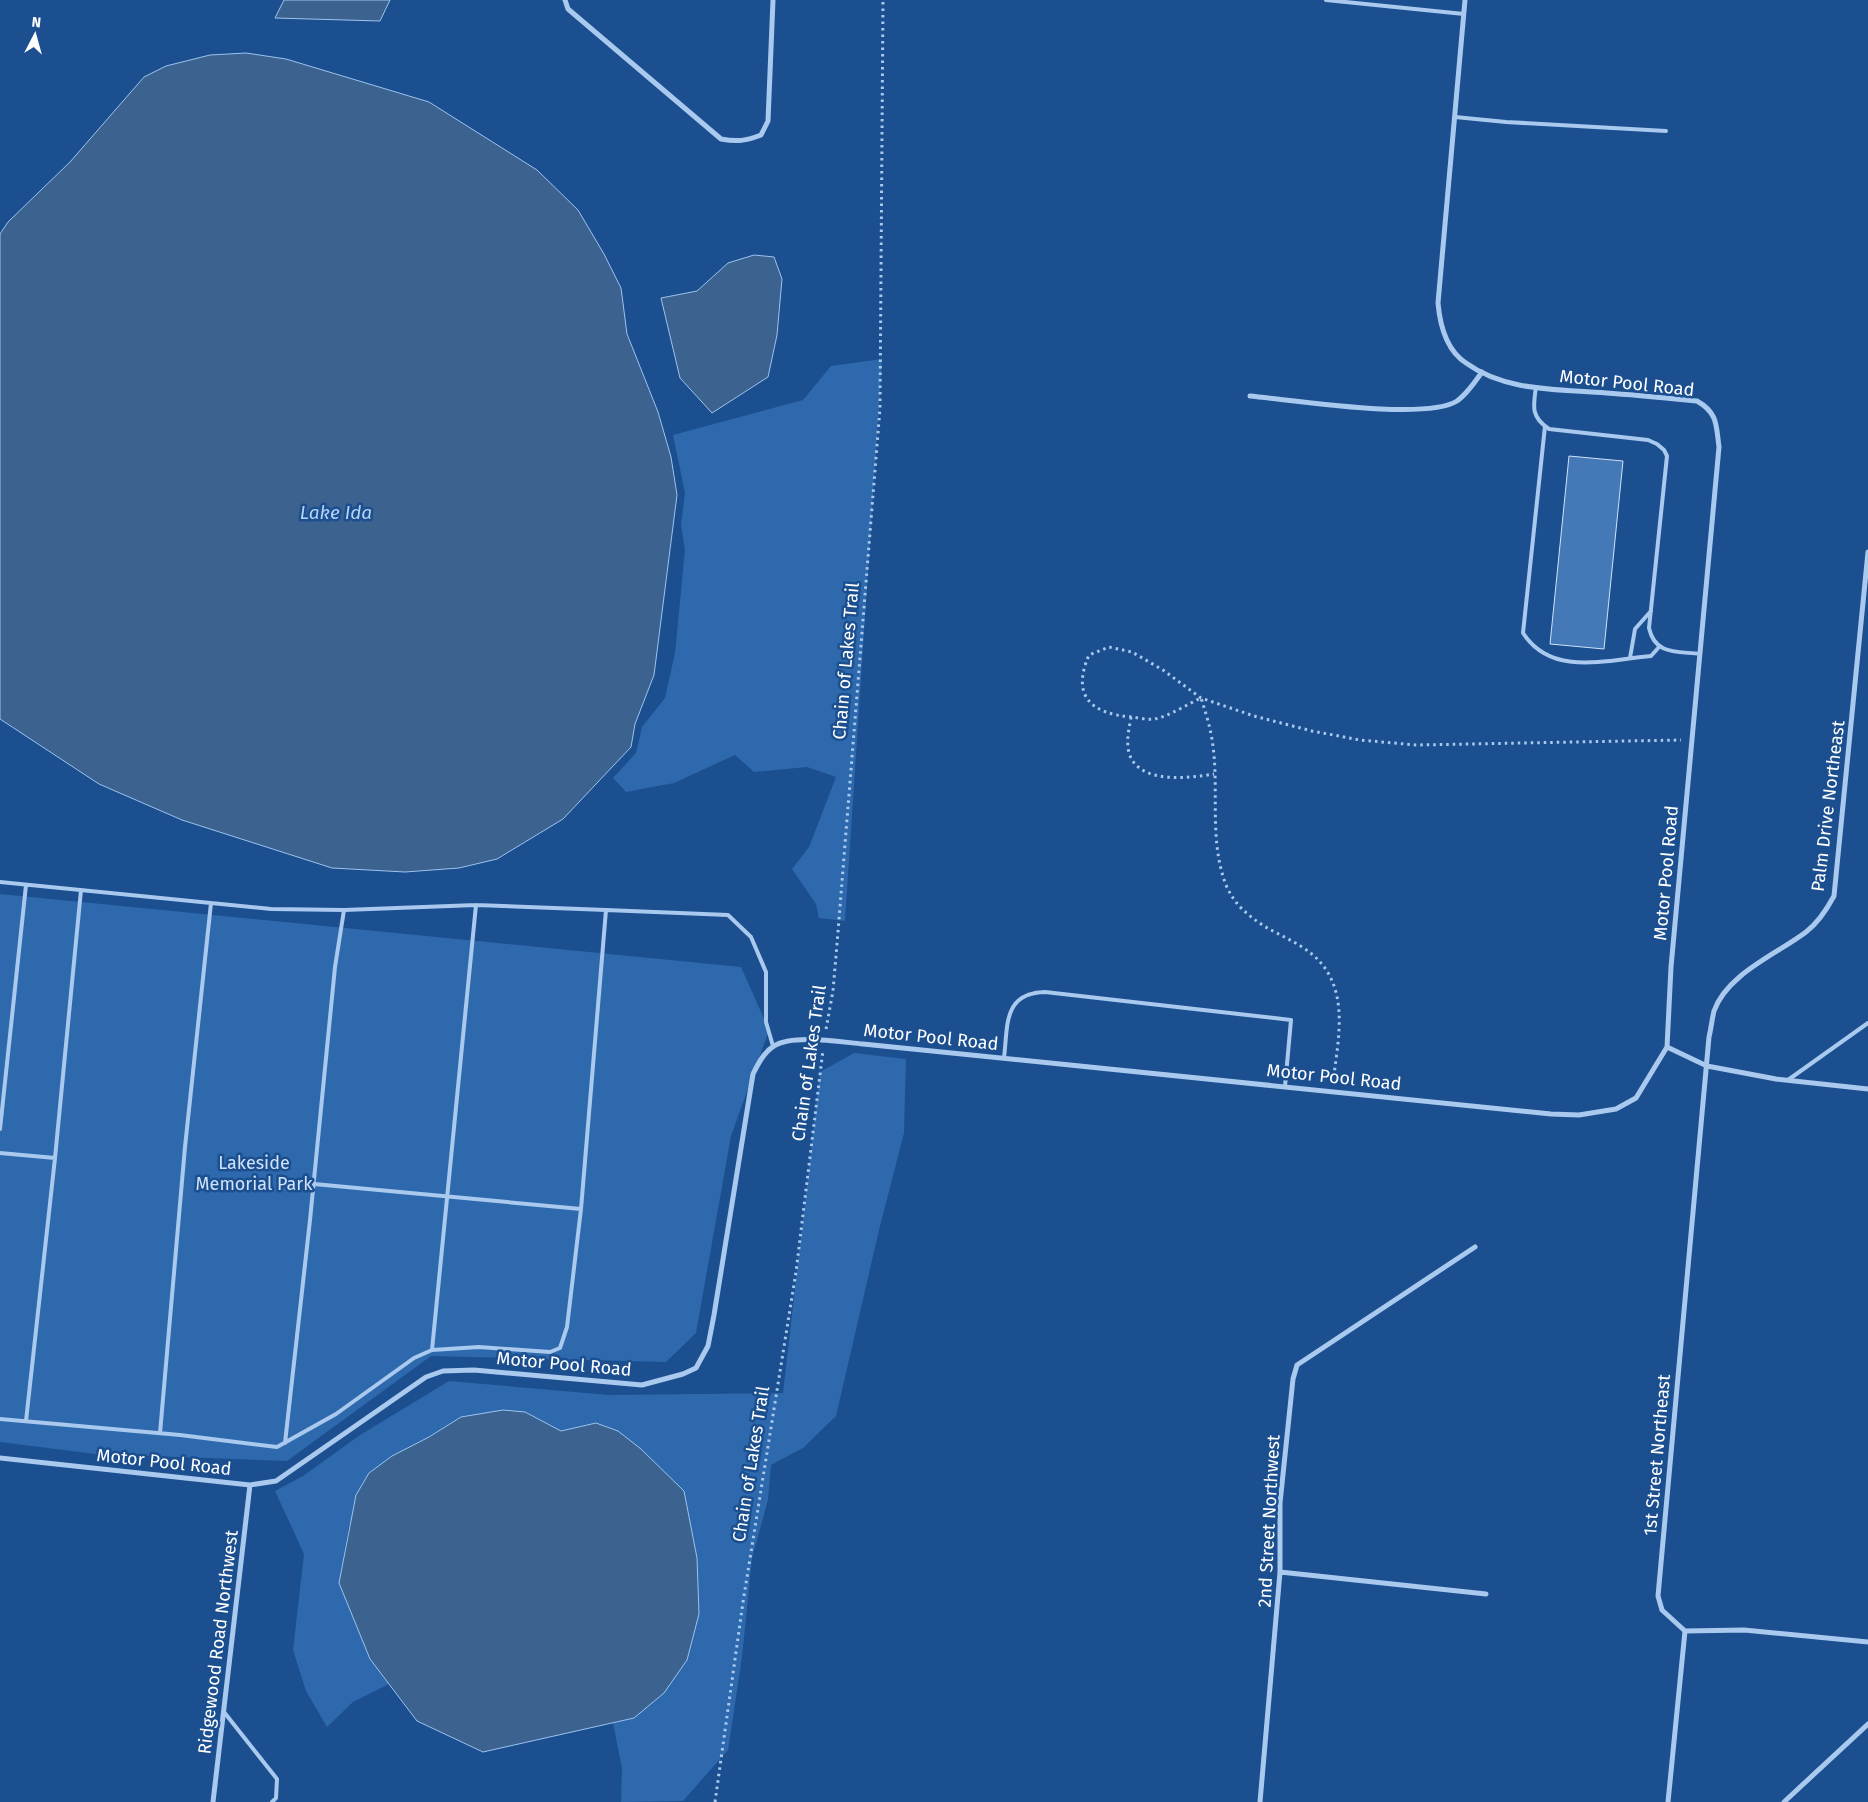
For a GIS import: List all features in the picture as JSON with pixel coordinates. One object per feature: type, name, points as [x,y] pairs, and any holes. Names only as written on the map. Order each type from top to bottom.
[{"type":"street","points":[[565,0],[568,9],[721,139],[734,142],[744,142],[761,134],[768,121],[773,0]]},
{"type":"street","name":"Motor Pool Road","points":[[0,1458],[250,1485],[276,1481],[426,1377],[443,1371],[474,1370],[642,1384],[683,1374],[696,1368],[708,1346],[753,1074],[760,1060],[773,1046],[787,1041],[824,1040],[1551,1114],[1593,1114],[1616,1109],[1636,1098],[1667,1047],[1671,967],[1718,447],[1716,424],[1710,408],[1697,401],[1536,387],[1500,381],[1465,363],[1447,341],[1440,321],[1438,303],[1465,0]]},
{"type":"street","points":[[1250,396],[1402,410],[1427,410],[1456,402],[1482,372]]},
{"type":"street","name":"Palm Drive Northeast","points":[[1704,1099],[1709,1038],[1715,1010],[1724,994],[1745,973],[1807,932],[1824,914],[1834,896],[1868,552]]},
{"type":"street","points":[[1667,1047],[1707,1066],[1788,1080],[1868,1089]]},
{"type":"street","name":"1st Street Northeast","points":[[1685,1631],[1662,1610],[1658,1596],[1704,1099]]},
{"type":"street","name":"2nd Street Northwest","points":[[1260,1802],[1280,1572],[1280,1503],[1293,1379],[1297,1365],[1475,1247]]},
{"type":"street","name":"Ridgewood Road Northwest","points":[[213,1802],[250,1485]]},
{"type":"street","points":[[1280,1572],[1486,1594]]},
{"type":"street","points":[[1668,1802],[1685,1631],[1744,1630],[1868,1642]]},
{"type":"street","points":[[1784,1802],[1868,1724]]},
{"type":"lane","points":[[1326,0],[1464,14]]},
{"type":"lane","points":[[1455,117],[1506,122],[1666,131]]},
{"type":"lane","points":[[1536,387],[1535,415],[1539,423],[1545,426],[1565,433],[1648,440],[1664,450],[1666,456],[1649,628],[1652,641],[1659,647],[1700,654]]},
{"type":"lane","points":[[1545,426],[1523,633],[1532,646],[1544,655],[1564,662],[1587,663],[1650,656],[1659,647]]},
{"type":"lane","points":[[1630,658],[1634,629],[1651,611]]},
{"type":"lane","points":[[0,882],[271,909],[344,910],[476,905],[728,916],[751,937],[766,972],[766,1022],[773,1046]]},
{"type":"lane","points":[[0,1130],[2,1092],[26,884]]},
{"type":"lane","points":[[26,1421],[82,890]]},
{"type":"lane","points":[[160,1433],[185,1147],[211,903]]},
{"type":"lane","points":[[432,1350],[476,905]]},
{"type":"lane","points":[[285,1443],[314,1184],[335,967],[344,910]]},
{"type":"lane","points":[[0,1420],[160,1433],[277,1448],[336,1414],[414,1358],[432,1350],[479,1347],[550,1352],[560,1348],[567,1327],[580,1209],[606,910]]},
{"type":"lane","points":[[1004,1058],[1009,1014],[1013,1003],[1032,992],[1045,992],[1291,1020],[1285,1086]]},
{"type":"lane","points":[[1788,1080],[1868,1023]]},
{"type":"lane","points":[[0,1153],[55,1158]]},
{"type":"lane","points":[[314,1184],[580,1209]]},
{"type":"lane","points":[[224,1712],[277,1780],[276,1798],[272,1802]]},
{"type":"path","name":"Chain of Lakes Trail","points":[[715,1802],[743,1602],[796,1272],[824,1040],[833,991],[880,408],[883,0]]},
{"type":"path","points":[[1201,698],[1154,719],[1112,716],[1097,708],[1086,699],[1081,685],[1082,669],[1088,655],[1109,646],[1132,652],[1163,670],[1201,698],[1254,716],[1312,731],[1360,740],[1416,745],[1692,740]]},
{"type":"path","points":[[1201,698],[1213,746],[1218,861],[1235,903],[1251,917],[1312,954],[1328,972],[1336,987],[1339,1028],[1332,1091]]},
{"type":"path","points":[[1132,717],[1127,741],[1129,754],[1137,765],[1150,773],[1168,777],[1191,778],[1214,774]]},
{"type":"green space","points":[[882,359],[845,921],[819,918],[816,904],[792,869],[809,847],[836,777],[807,767],[754,772],[735,755],[674,783],[626,792],[613,778],[636,753],[642,727],[665,698],[675,653],[685,550],[681,525],[685,493],[673,435],[803,400],[831,366]]},
{"type":"green space","name":"Lakeside Memorial Park","points":[[0,894],[741,967],[769,1030],[731,1136],[696,1333],[666,1362],[431,1356],[287,1461],[95,1454],[0,1442]]},
{"type":"green space","points":[[854,1053],[906,1059],[904,1133],[880,1226],[836,1416],[803,1448],[771,1465],[768,1500],[752,1558],[742,1657],[728,1750],[683,1801],[621,1802],[622,1768],[613,1723],[634,1718],[687,1660],[699,1614],[697,1558],[684,1491],[596,1423],[561,1431],[525,1412],[461,1417],[429,1437],[349,1525],[339,1583],[370,1659],[389,1684],[353,1702],[327,1727],[306,1691],[293,1650],[304,1554],[275,1491],[303,1476],[360,1435],[449,1381],[609,1395],[783,1393],[820,1072]]},
{"type":"water","points":[[284,0],[390,0],[380,21],[275,18]]},
{"type":"water","name":"Lake Ida","points":[[246,53],[286,59],[429,102],[537,170],[578,210],[604,254],[621,288],[627,334],[658,412],[671,457],[677,495],[654,675],[635,724],[631,747],[563,819],[497,859],[459,868],[405,872],[332,868],[182,820],[99,784],[0,719],[0,234],[8,222],[70,162],[144,77],[166,66],[210,55]]},
{"type":"water","points":[[754,255],[774,257],[782,279],[777,335],[768,377],[712,413],[680,378],[661,298],[697,291],[728,263]]},
{"type":"water","points":[[503,1410],[525,1412],[561,1431],[596,1423],[618,1431],[641,1449],[684,1491],[697,1558],[699,1614],[687,1660],[664,1693],[634,1718],[483,1752],[417,1721],[370,1659],[339,1583],[356,1495],[369,1473],[392,1456],[429,1437],[461,1417]]},
{"type":"building","points":[[1569,456],[1623,461],[1604,649],[1550,644]]}]
